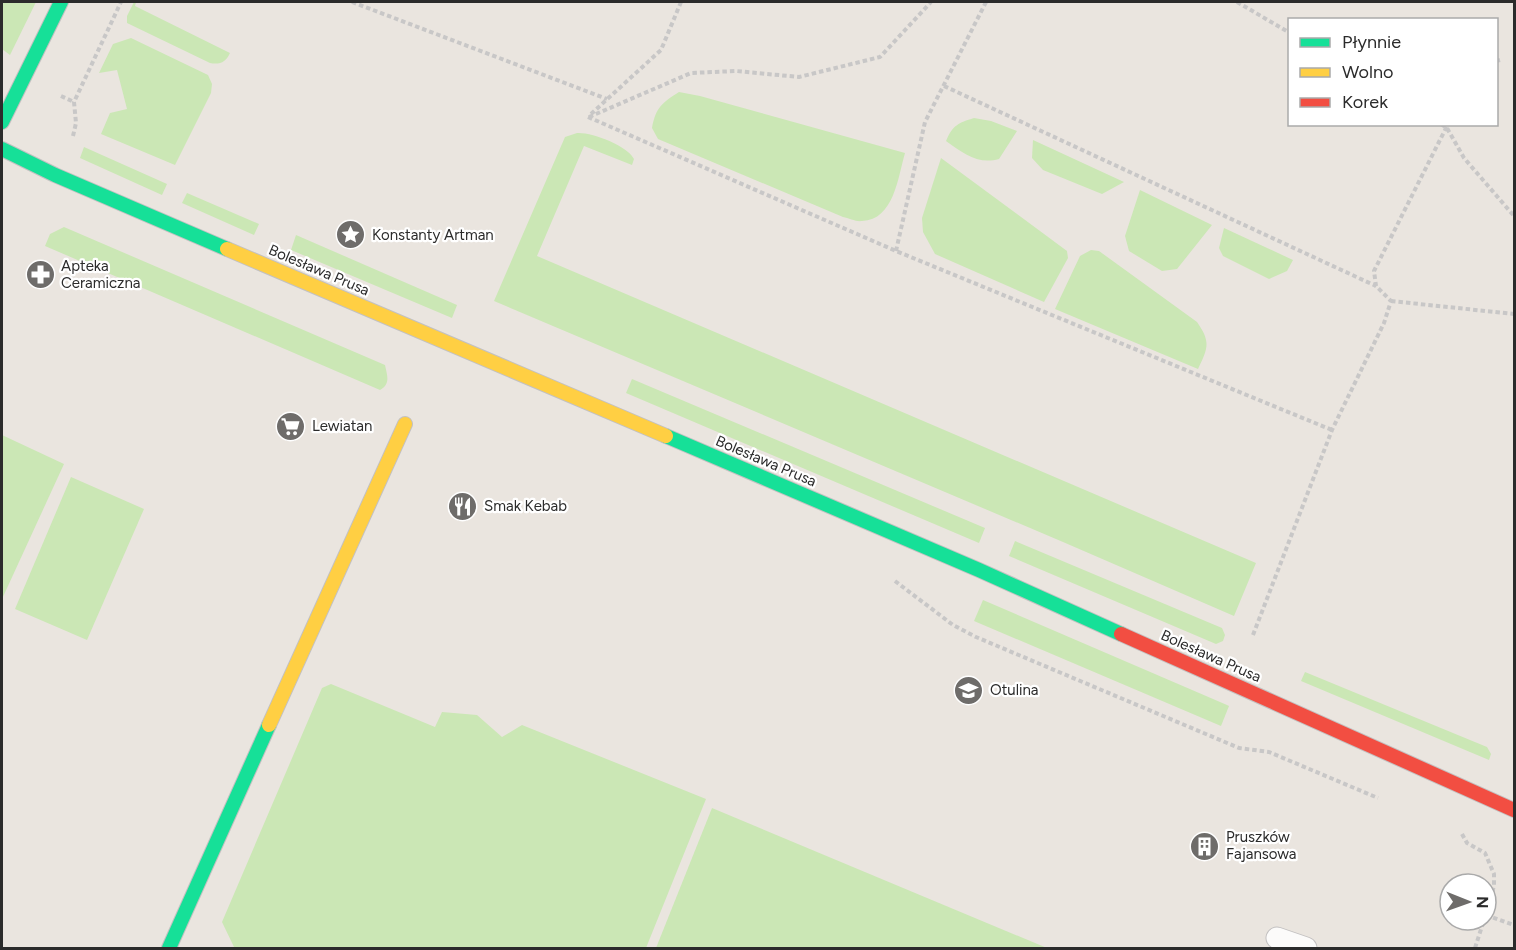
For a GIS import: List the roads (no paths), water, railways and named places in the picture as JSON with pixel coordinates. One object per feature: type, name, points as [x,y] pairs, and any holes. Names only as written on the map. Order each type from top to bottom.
[{"type":"street","points":[[2,122],[61,2]]},
{"type":"street","name":"Bolesława Prusa","points":[[2,149],[55,175],[979,570],[1515,810]]},
{"type":"street","points":[[169,948],[405,424]]},
{"type":"lane","points":[[1277,938],[1306,948]]},
{"type":"place","name":"Konstanty Artman","points":[[351,235]]},
{"type":"place","name":"Apteka Ceramiczna","points":[[40,275]]},
{"type":"place","name":"Lewiatan","points":[[291,426]]},
{"type":"place","name":"Smak Kebab","points":[[463,506]]},
{"type":"place","name":"Otulina","points":[[969,690]]},
{"type":"place","name":"Pruszków Fajansowa","points":[[1205,846]]}]
